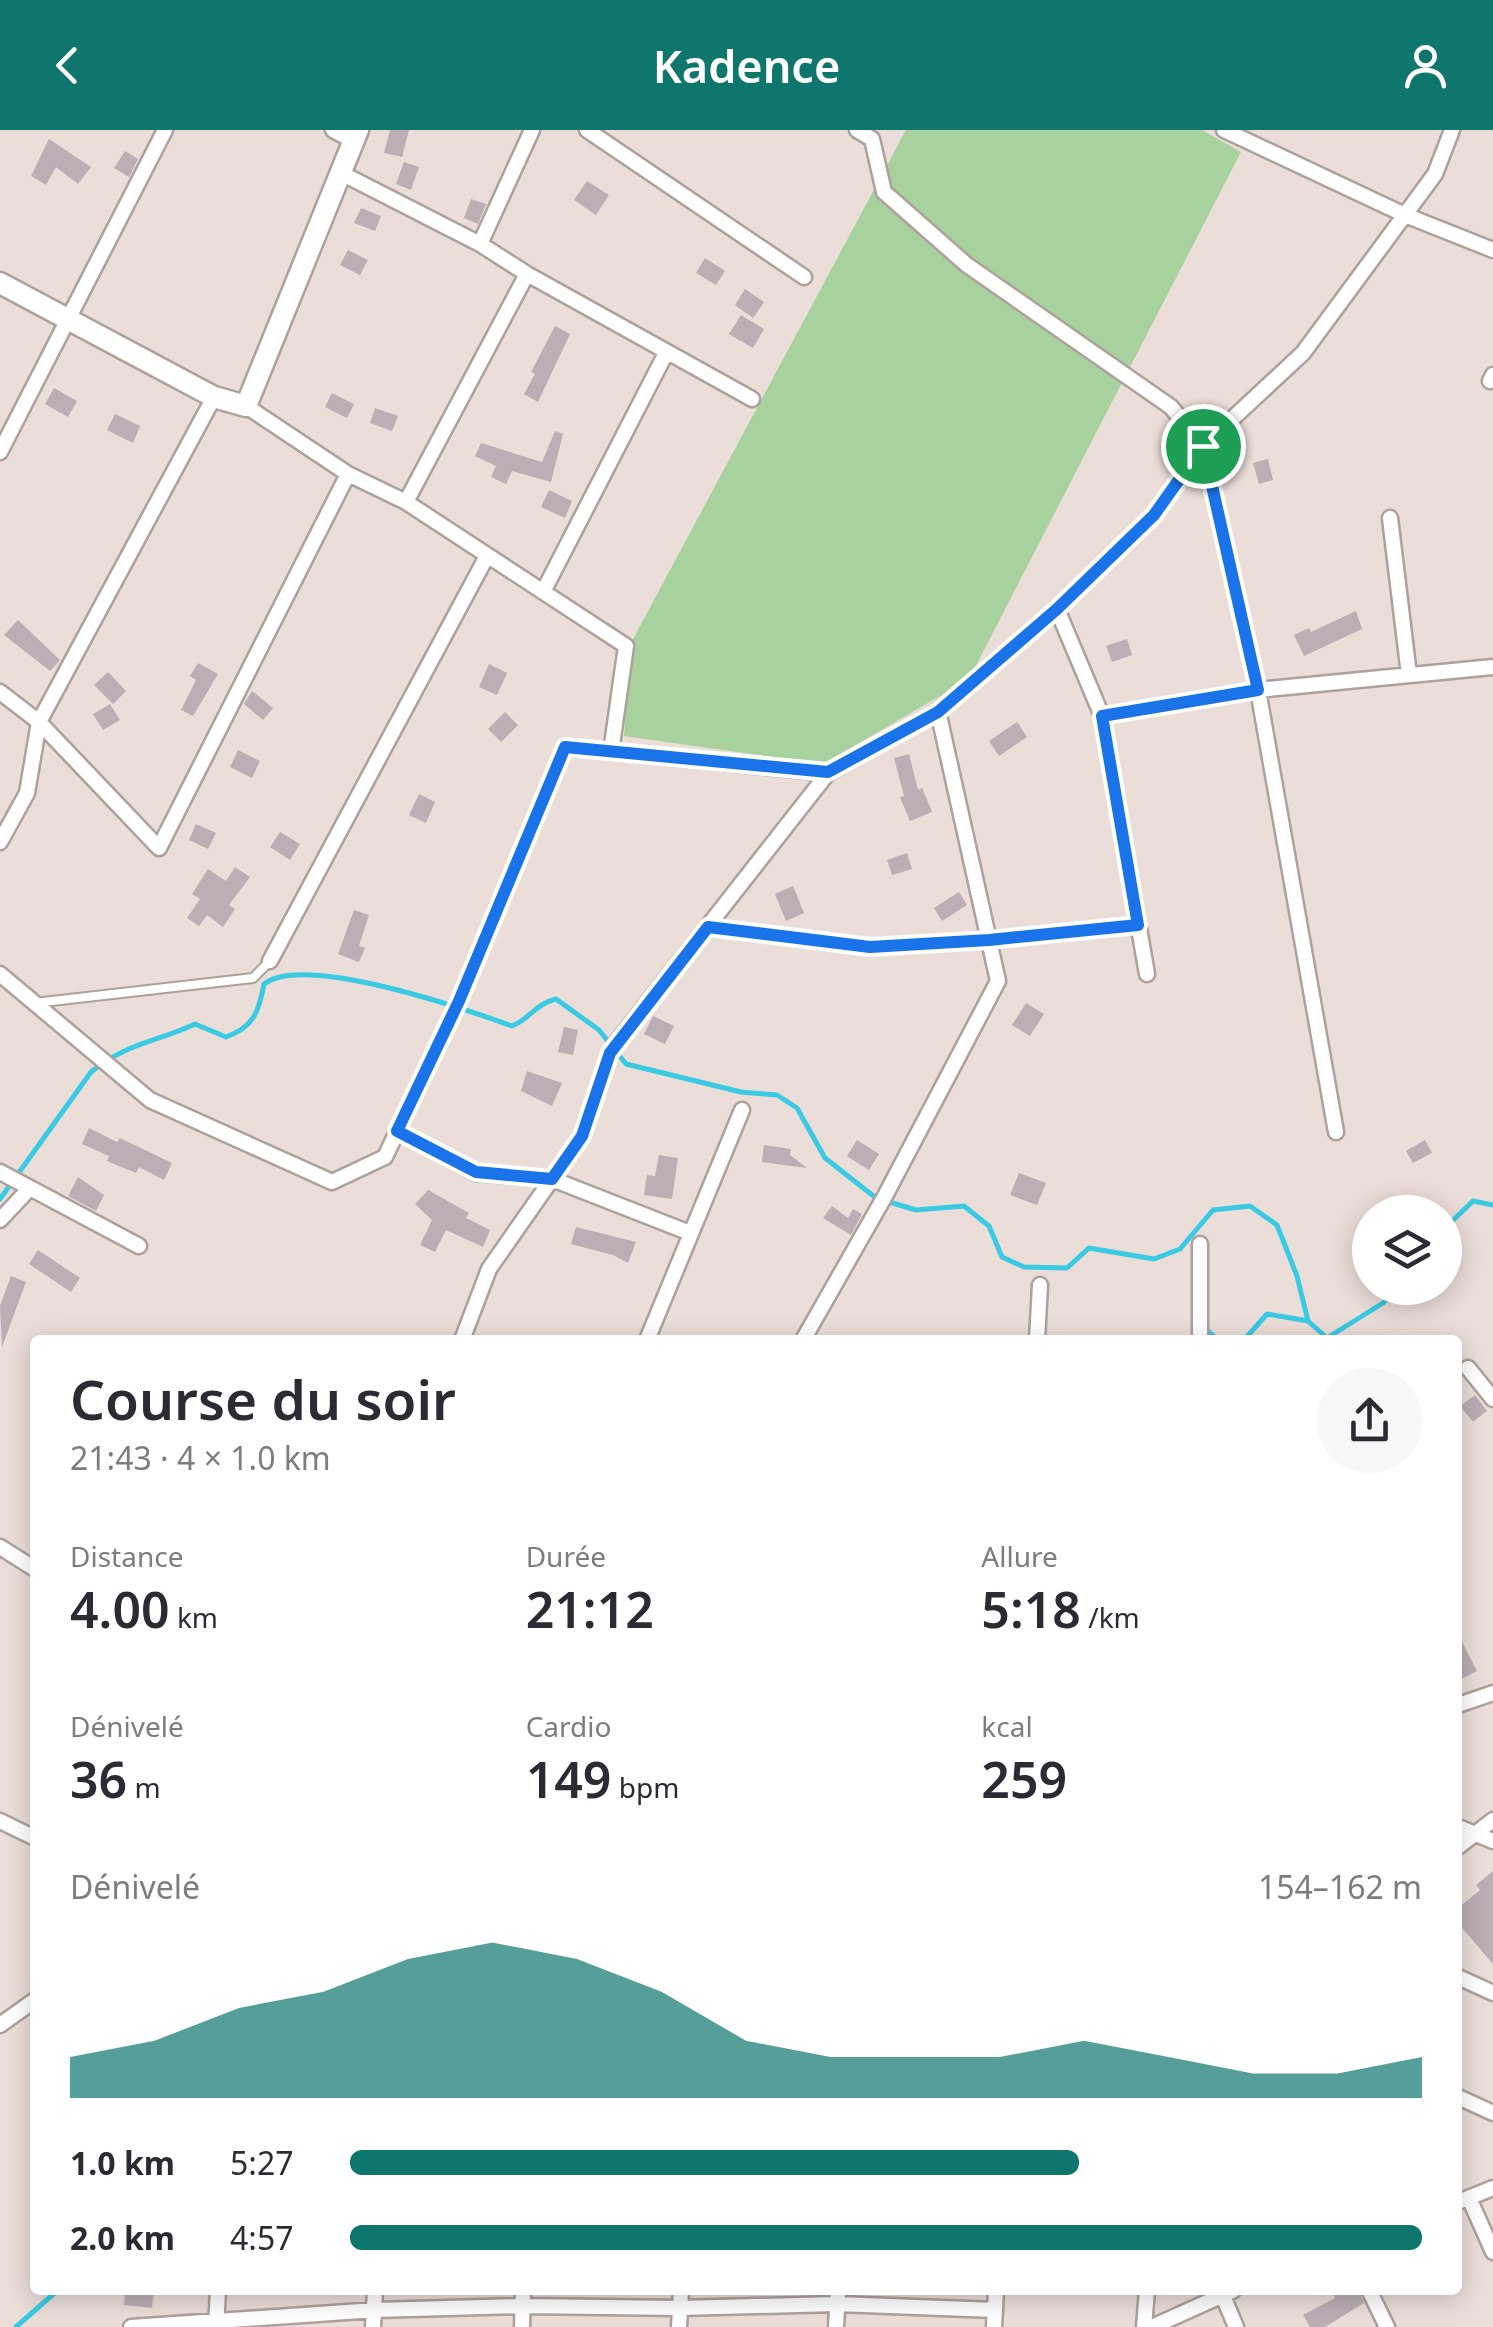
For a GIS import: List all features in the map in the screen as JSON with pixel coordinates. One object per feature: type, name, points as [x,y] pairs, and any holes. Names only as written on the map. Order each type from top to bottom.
[{"type":"street","points":[[0,452],[166,130]]},
{"type":"street","points":[[246,406],[356,136],[333,130]]},
{"type":"street","points":[[480,244],[532,130]]},
{"type":"street","points":[[587,130],[804,277]]},
{"type":"street","points":[[858,130],[872,140],[884,192],[967,265],[1171,406],[1203,446],[1258,690],[1336,1132]]},
{"type":"street","points":[[1224,130],[1249,136],[1405,215],[1493,250]]},
{"type":"street","points":[[464,1335],[489,1270],[582,1136],[614,1047],[828,772],[938,712],[1057,609],[1154,515],[1203,446],[1303,353],[1435,174],[1452,130]]},
{"type":"street","points":[[341,173],[480,244],[752,399]]},
{"type":"street","points":[[406,502],[527,274]]},
{"type":"street","points":[[0,283],[214,397],[246,406],[348,474],[406,502],[626,646],[611,752]]},
{"type":"street","points":[[543,592],[666,352]]},
{"type":"street","points":[[0,842],[28,794],[39,722],[214,397]]},
{"type":"street","points":[[0,692],[39,722],[159,848],[348,474]]},
{"type":"street","points":[[1390,518],[1409,676]]},
{"type":"street","points":[[270,961],[487,556]]},
{"type":"street","points":[[1057,609],[1102,716],[1147,974]]},
{"type":"street","points":[[1102,716],[1258,690],[1493,668]]},
{"type":"street","points":[[806,1335],[883,1201],[998,980],[938,712]]},
{"type":"street","points":[[0,974],[150,1100],[332,1182],[385,1157],[456,1006],[565,747],[828,772]]},
{"type":"street","points":[[708,927],[870,947],[1138,925]]},
{"type":"street","points":[[649,1335],[742,1110]]},
{"type":"street","points":[[397,1131],[476,1172],[552,1179],[690,1233]]},
{"type":"street","points":[[0,1220],[15,1179],[139,1246]]},
{"type":"street","points":[[1200,1244],[1200,1335]]},
{"type":"street","points":[[1037,1335],[1040,1285]]},
{"type":"street","points":[[1468,1368],[1493,1399]]},
{"type":"street","points":[[1,1548],[30,1566]]},
{"type":"street","points":[[1462,1704],[1493,1693]]},
{"type":"street","points":[[1462,1844],[1493,1820]]},
{"type":"street","points":[[0,1821],[30,1836]]},
{"type":"street","points":[[1462,1829],[1493,1840]]},
{"type":"street","points":[[1462,1979],[1493,1992]]},
{"type":"street","points":[[0,2024],[30,2003]]},
{"type":"street","points":[[1462,2100],[1493,2113]]},
{"type":"street","points":[[1493,2188],[1463,2200],[1493,2252]]},
{"type":"street","points":[[216,2325],[218,2295]]},
{"type":"street","points":[[374,2327],[375,2295]]},
{"type":"street","points":[[679,2327],[681,2295]]},
{"type":"street","points":[[994,2327],[996,2295]]},
{"type":"street","points":[[1144,2327],[1147,2295]]},
{"type":"street","points":[[1152,2327],[1224,2295]]},
{"type":"street","points":[[1228,2295],[1236,2327]]},
{"type":"street","points":[[1371,2295],[1387,2327]]},
{"type":"street","points":[[131,2327],[216,2325],[523,2298],[680,2308],[837,2297],[995,2310]]},
{"type":"street","points":[[836,2327],[837,2297]]},
{"type":"street","points":[[522,2327],[523,2298]]},
{"type":"lane","points":[[34,1003],[253,978],[270,961]]},
{"type":"green space","points":[[906,130],[1202,130],[1241,152],[969,679],[823,764],[624,736],[632,641]]},
{"type":"building","points":[[390,130],[409,130],[402,157],[384,153]]},
{"type":"building","points":[[49,139],[91,167],[78,184],[56,167],[46,185],[31,176]]},
{"type":"building","points":[[125,151],[138,159],[129,177],[114,168]]},
{"type":"building","points":[[404,162],[419,167],[411,190],[396,184]]},
{"type":"building","points":[[587,181],[609,195],[596,215],[574,200]]},
{"type":"building","points":[[471,199],[486,204],[478,224],[464,218]]},
{"type":"building","points":[[361,208],[381,216],[375,231],[354,223]]},
{"type":"building","points":[[348,250],[368,260],[360,275],[340,265]]},
{"type":"building","points":[[705,258],[725,271],[716,285],[696,273]]},
{"type":"building","points":[[745,289],[764,302],[753,318],[735,305]]},
{"type":"building","points":[[741,315],[764,329],[753,348],[729,334]]},
{"type":"building","points":[[555,326],[570,334],[538,402],[524,394]]},
{"type":"building","points":[[54,388],[77,401],[68,417],[45,404]]},
{"type":"building","points":[[332,393],[354,404],[347,418],[325,407]]},
{"type":"building","points":[[375,408],[398,416],[392,431],[370,423]]},
{"type":"building","points":[[115,414],[140,426],[133,443],[107,430]]},
{"type":"building","points":[[555,431],[563,434],[551,482],[512,471],[506,484],[491,477],[496,466],[475,456],[481,443],[542,462]]},
{"type":"building","points":[[1268,459],[1273,480],[1259,484],[1253,463]]},
{"type":"building","points":[[549,490],[572,501],[565,518],[541,507]]},
{"type":"building","points":[[1356,611],[1362,629],[1304,656],[1294,635],[1309,628],[1311,632]]},
{"type":"building","points":[[18,620],[60,660],[50,671],[4,635]]},
{"type":"building","points":[[1127,639],[1132,655],[1112,662],[1106,646]]},
{"type":"building","points":[[198,663],[218,674],[193,716],[181,710],[196,680],[190,676]]},
{"type":"building","points":[[489,664],[507,673],[497,695],[479,687]]},
{"type":"building","points":[[108,672],[126,691],[113,704],[94,685]]},
{"type":"building","points":[[252,691],[273,708],[263,720],[244,704]]},
{"type":"building","points":[[110,704],[120,720],[103,730],[93,714]]},
{"type":"building","points":[[505,712],[518,725],[501,742],[488,729]]},
{"type":"building","points":[[1017,722],[1027,737],[999,756],[989,741]]},
{"type":"building","points":[[238,750],[260,761],[252,778],[230,767]]},
{"type":"building","points":[[909,754],[918,790],[922,788],[932,812],[910,821],[900,797],[904,796],[894,758]]},
{"type":"building","points":[[419,794],[435,802],[426,823],[409,815]]},
{"type":"building","points":[[196,824],[216,833],[208,849],[189,840]]},
{"type":"building","points":[[280,832],[300,844],[290,860],[270,847]]},
{"type":"building","points":[[907,853],[912,869],[892,875],[887,860]]},
{"type":"building","points":[[235,867],[250,877],[229,905],[235,909],[223,927],[207,915],[199,926],[187,918],[200,899],[192,894],[208,869],[226,881]]},
{"type":"building","points":[[793,886],[804,913],[786,921],[775,894]]},
{"type":"building","points":[[959,892],[967,905],[942,921],[934,908]]},
{"type":"building","points":[[354,910],[369,915],[359,946],[365,948],[359,962],[338,954]]},
{"type":"building","points":[[1026,1003],[1044,1014],[1030,1036],[1012,1025]]},
{"type":"building","points":[[653,1016],[674,1026],[665,1044],[644,1034]]},
{"type":"building","points":[[564,1027],[578,1030],[573,1055],[558,1052]]},
{"type":"building","points":[[527,1071],[562,1083],[552,1106],[521,1091]]},
{"type":"building","points":[[89,1128],[172,1163],[164,1180],[139,1167],[136,1173],[107,1161],[109,1156],[82,1144]]},
{"type":"building","points":[[857,1140],[879,1154],[869,1170],[847,1156]]},
{"type":"building","points":[[1425,1140],[1432,1153],[1413,1163],[1406,1151]]},
{"type":"building","points":[[764,1145],[791,1149],[790,1155],[807,1168],[762,1162]]},
{"type":"building","points":[[659,1155],[678,1158],[672,1199],[644,1195],[647,1175],[655,1176]]},
{"type":"building","points":[[1019,1173],[1046,1183],[1037,1205],[1010,1195]]},
{"type":"building","points":[[78,1177],[104,1195],[96,1211],[68,1196]]},
{"type":"building","points":[[428,1190],[490,1230],[483,1247],[446,1230],[435,1252],[420,1245],[432,1220],[415,1204]]},
{"type":"building","points":[[832,1206],[848,1218],[853,1209],[862,1214],[851,1235],[823,1218]]},
{"type":"building","points":[[576,1227],[636,1242],[628,1263],[571,1244]]},
{"type":"building","points":[[38,1250],[80,1278],[71,1292],[29,1264]]},
{"type":"building","points":[[11,1276],[26,1282],[2,1347],[0,1306]]},
{"type":"building","points":[[1475,1395],[1487,1411],[1473,1422],[1462,1405]]},
{"type":"building","points":[[1462,1642],[1477,1671],[1462,1679]]},
{"type":"building","points":[[1493,1871],[1493,1964],[1462,1928],[1462,1905],[1480,1890],[1476,1885]]},
{"type":"building","points":[[125,2295],[153,2295],[152,2308],[124,2305]]},
{"type":"building","points":[[1334,2295],[1360,2295],[1364,2303],[1325,2327],[1310,2327],[1303,2315],[1335,2298]]},
{"type":"waterway","points":[[0,1199],[91,1072],[104,1062],[195,1024],[226,1037],[254,1017],[264,984],[284,976],[313,975],[385,987],[512,1026],[556,999],[599,1030],[626,1064],[741,1092],[777,1095],[797,1108],[825,1158],[876,1198],[916,1210],[964,1206],[989,1226],[1002,1257],[1024,1267],[1067,1268],[1089,1248],[1154,1259],[1180,1249],[1213,1210],[1250,1206],[1277,1225],[1297,1276],[1308,1321]]},
{"type":"waterway","points":[[1462,1212],[1473,1201],[1493,1205]]},
{"type":"waterway","points":[[1332,1335],[1380,1305]]},
{"type":"waterway","points":[[1248,1335],[1267,1314],[1308,1321],[1324,1335]]},
{"type":"waterway","points":[[1201,1335],[1208,1331],[1212,1335]]},
{"type":"waterway","points":[[16,2327],[52,2295]]},
{"type":"route","points":[[1203,446],[1258,690],[1102,716],[1138,925],[870,947],[708,927],[610,1053],[582,1136],[552,1179],[476,1172],[397,1131],[459,1001],[565,747],[828,772],[938,712],[1057,609],[1154,515],[1203,446]]}]
